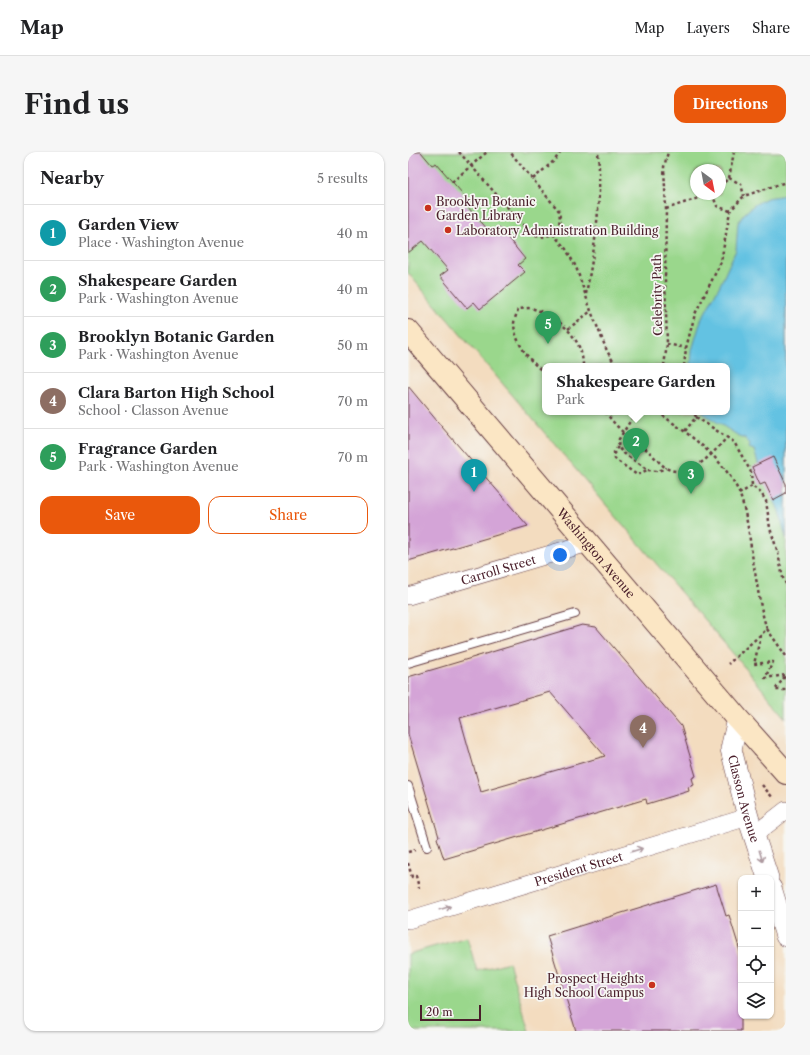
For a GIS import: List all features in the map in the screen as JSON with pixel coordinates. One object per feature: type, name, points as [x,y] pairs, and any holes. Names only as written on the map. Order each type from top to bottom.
[{"type":"main road","name":"Washington Avenue","points":[[408,331],[738,719],[786,773]]},
{"type":"street","name":"Carroll Street","points":[[408,596],[588,542]]},
{"type":"street","name":"Classon Avenue","points":[[738,719],[731,749],[751,826],[767,875]]},
{"type":"street","name":"President Street","points":[[408,920],[751,826],[786,810]]},
{"type":"street","points":[[774,898],[786,936]]},
{"type":"lane","points":[[408,663],[575,614]]},
{"type":"lane","points":[[408,786],[427,847]]},
{"type":"path","points":[[459,152],[532,235],[546,237],[553,234],[559,223],[559,211],[510,152]]},
{"type":"path","points":[[452,182],[487,152]]},
{"type":"path","points":[[532,179],[555,160],[560,152]]},
{"type":"path","points":[[586,294],[595,248],[600,180],[598,152]]},
{"type":"path","name":"Celebrity Path","points":[[664,363],[667,344],[665,280],[666,209],[664,167],[668,152]]},
{"type":"path","points":[[726,181],[729,178],[734,152]]},
{"type":"path","points":[[729,178],[741,184],[744,196]]},
{"type":"path","points":[[684,363],[686,348],[695,314],[721,262],[730,210],[744,196],[786,182]]},
{"type":"path","points":[[666,209],[693,200]]},
{"type":"path","points":[[714,200],[717,206],[730,210]]},
{"type":"path","points":[[553,234],[566,249],[576,267],[591,311],[607,351],[614,363]]},
{"type":"path","points":[[542,370],[528,355],[516,335],[514,323],[518,309],[532,308],[557,320],[568,329],[579,347],[583,358],[583,363]]},
{"type":"path","points":[[568,329],[591,311]]},
{"type":"path","points":[[667,344],[686,348]]},
{"type":"path","points":[[608,415],[623,432],[645,448],[666,468],[675,471],[685,470],[712,456],[727,437]]},
{"type":"path","points":[[634,415],[619,439],[618,447],[614,452],[615,459],[637,475],[647,470],[658,471],[666,468]]},
{"type":"path","points":[[662,415],[685,431],[712,456],[726,471],[739,494],[745,514],[761,612],[767,629],[786,656]]},
{"type":"path","points":[[685,431],[696,417],[734,442],[751,472],[752,486],[761,493],[766,501],[770,528],[778,553],[783,578],[786,584]]},
{"type":"path","points":[[618,447],[621,452],[641,464],[647,470]]},
{"type":"path","points":[[739,494],[752,486]]},
{"type":"path","points":[[728,664],[767,629]]},
{"type":"path","points":[[761,635],[754,664],[773,662],[765,678],[786,676],[775,690],[786,690]]},
{"type":"path","points":[[408,863],[412,877],[416,876],[419,888]]},
{"type":"green space","points":[[408,152],[786,152],[786,718],[736,657],[408,273]]},
{"type":"green space","points":[[467,937],[477,971],[509,962],[529,1031],[408,1031],[408,954]]},
{"type":"water","points":[[786,195],[786,538],[779,511],[758,463],[754,450],[749,448],[750,444],[745,438],[742,438],[706,415],[730,415],[730,363],[691,363],[692,350],[701,320],[720,285],[736,250],[738,223],[744,214],[754,205],[767,198]]},
{"type":"building","name":"Laboratory Administration Building","points":[[408,152],[421,152],[432,165],[436,163],[469,201],[465,204],[491,233],[499,227],[525,259],[518,265],[525,272],[480,309],[474,302],[467,308],[440,276],[448,270],[423,241],[408,253]]},
{"type":"building","points":[[408,386],[442,427],[528,526],[408,561]]},
{"type":"building","points":[[773,457],[786,484],[786,493],[773,500],[765,483],[760,485],[752,467]]},
{"type":"building","points":[[582,625],[596,627],[681,726],[696,776],[692,778],[694,785],[688,787],[689,791],[647,804],[646,799],[444,859],[437,838],[439,837],[408,734],[408,677]],"holes":[[[550,692],[605,756],[481,792],[460,718]]]},
{"type":"building","name":"Prospect Heights High School Campus","points":[[716,884],[726,916],[729,915],[738,944],[738,1019],[741,1019],[741,1031],[576,1031],[547,936]]},
{"type":"place","name":"Brooklyn Botanic Garden Library","points":[[428,208]]},
{"type":"place","name":"Laboratory Administration Building","points":[[448,230]]},
{"type":"place","name":"Fragrance Garden","points":[[548,344]]},
{"type":"place","name":"Shakespeare Garden","points":[[636,461]]},
{"type":"place","name":"Garden View","points":[[474,492]]},
{"type":"place","name":"Brooklyn Botanic Garden","points":[[691,494]]},
{"type":"place","name":"Clara Barton High School","points":[[643,748]]},
{"type":"place","name":"Prospect Heights High School Campus","points":[[652,985]]}]
